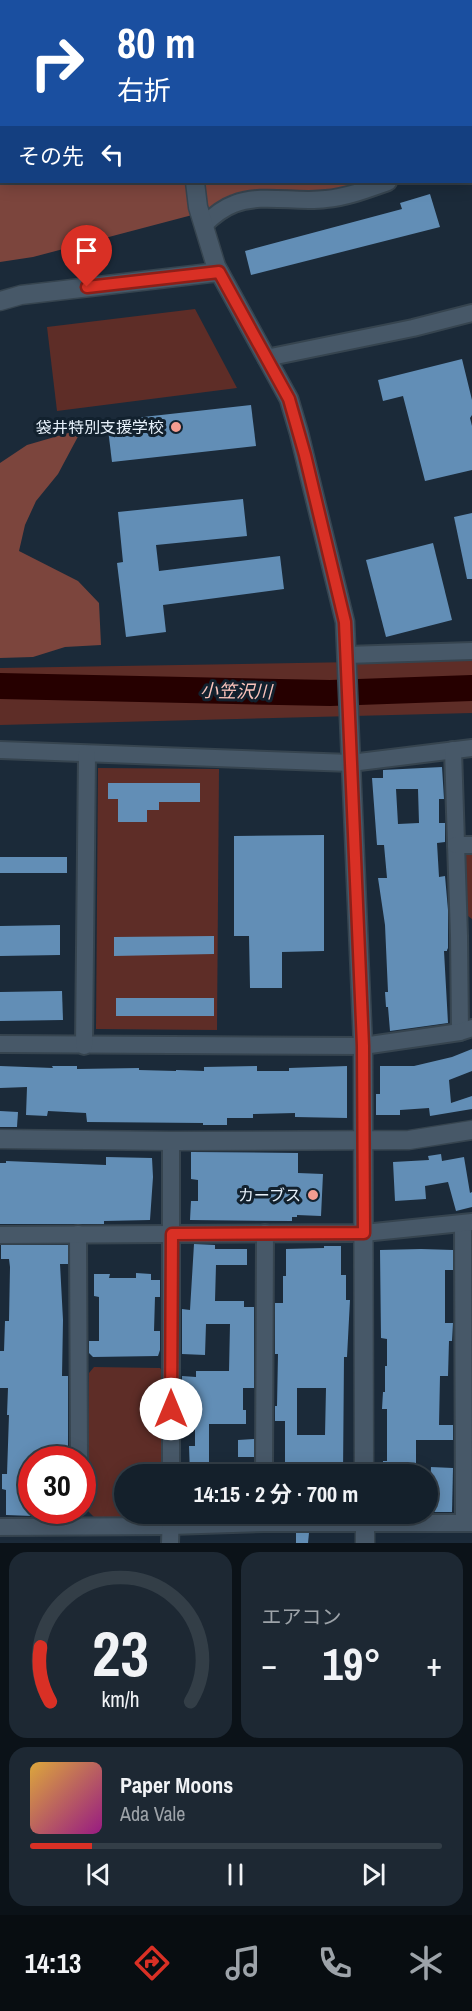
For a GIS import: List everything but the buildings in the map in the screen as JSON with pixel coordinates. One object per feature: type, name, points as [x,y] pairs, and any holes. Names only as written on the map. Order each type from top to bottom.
[{"type":"street","points":[[195,183],[198,207],[219,272],[289,399],[345,622],[363,1046],[364,1464]]},
{"type":"street","points":[[204,225],[213,216],[234,204],[255,200],[325,200],[361,192],[385,183]]},
{"type":"street","points":[[0,301],[21,295],[219,272]]},
{"type":"street","points":[[266,358],[413,328],[472,313]]},
{"type":"street","points":[[346,655],[472,651]]},
{"type":"street","points":[[0,750],[87,754],[351,758],[472,748]]},
{"type":"street","points":[[0,1044],[363,1046],[466,1030],[464,845],[453,750]]},
{"type":"street","points":[[84,1046],[87,754]]},
{"type":"street","points":[[0,1139],[363,1141],[409,1140],[472,1130]]},
{"type":"street","points":[[171,1141],[171,1464]]},
{"type":"street","points":[[0,1235],[364,1233],[468,1223],[468,1523],[438,1522]]},
{"type":"street","points":[[264,1464],[265,1233]]},
{"type":"street","points":[[78,1234],[79,1446]]},
{"type":"street","points":[[96,1518],[114,1519]]},
{"type":"street","points":[[0,1527],[27,1524]]},
{"type":"street","points":[[170,1543],[171,1524]]},
{"type":"street","points":[[364,1524],[365,1543]]},
{"type":"shaded area","points":[[0,183],[380,183],[353,194],[234,204],[33,257],[0,262]]},
{"type":"shaded area","points":[[195,309],[237,388],[57,411],[47,327]]},
{"type":"shaded area","points":[[82,429],[58,474],[36,501],[25,525],[19,551],[78,581],[99,603],[101,645],[65,647],[33,657],[0,658],[0,463],[27,445]]},
{"type":"shaded area","points":[[472,660],[472,713],[0,725],[0,668]]},
{"type":"shaded area","points":[[98,768],[219,769],[217,1030],[96,1029]]},
{"type":"shaded area","points":[[472,851],[472,919],[464,913],[463,852]]},
{"type":"shaded area","points":[[94,1367],[160,1368],[165,1374],[165,1464],[114,1464],[114,1517],[96,1517],[96,1446],[88,1446],[89,1373]]},
{"type":"waterway","name":"小笠沢川","points":[[0,686],[330,693],[472,688]]},
{"type":"place","name":"袋井特別支援学校","points":[[176,427]]},
{"type":"place","name":"カーブス","points":[[313,1195]]},
{"type":"route","points":[[87,287],[219,272],[289,399],[305,455],[345,622],[363,1046],[364,1233],[172,1234],[171,1409]]}]
